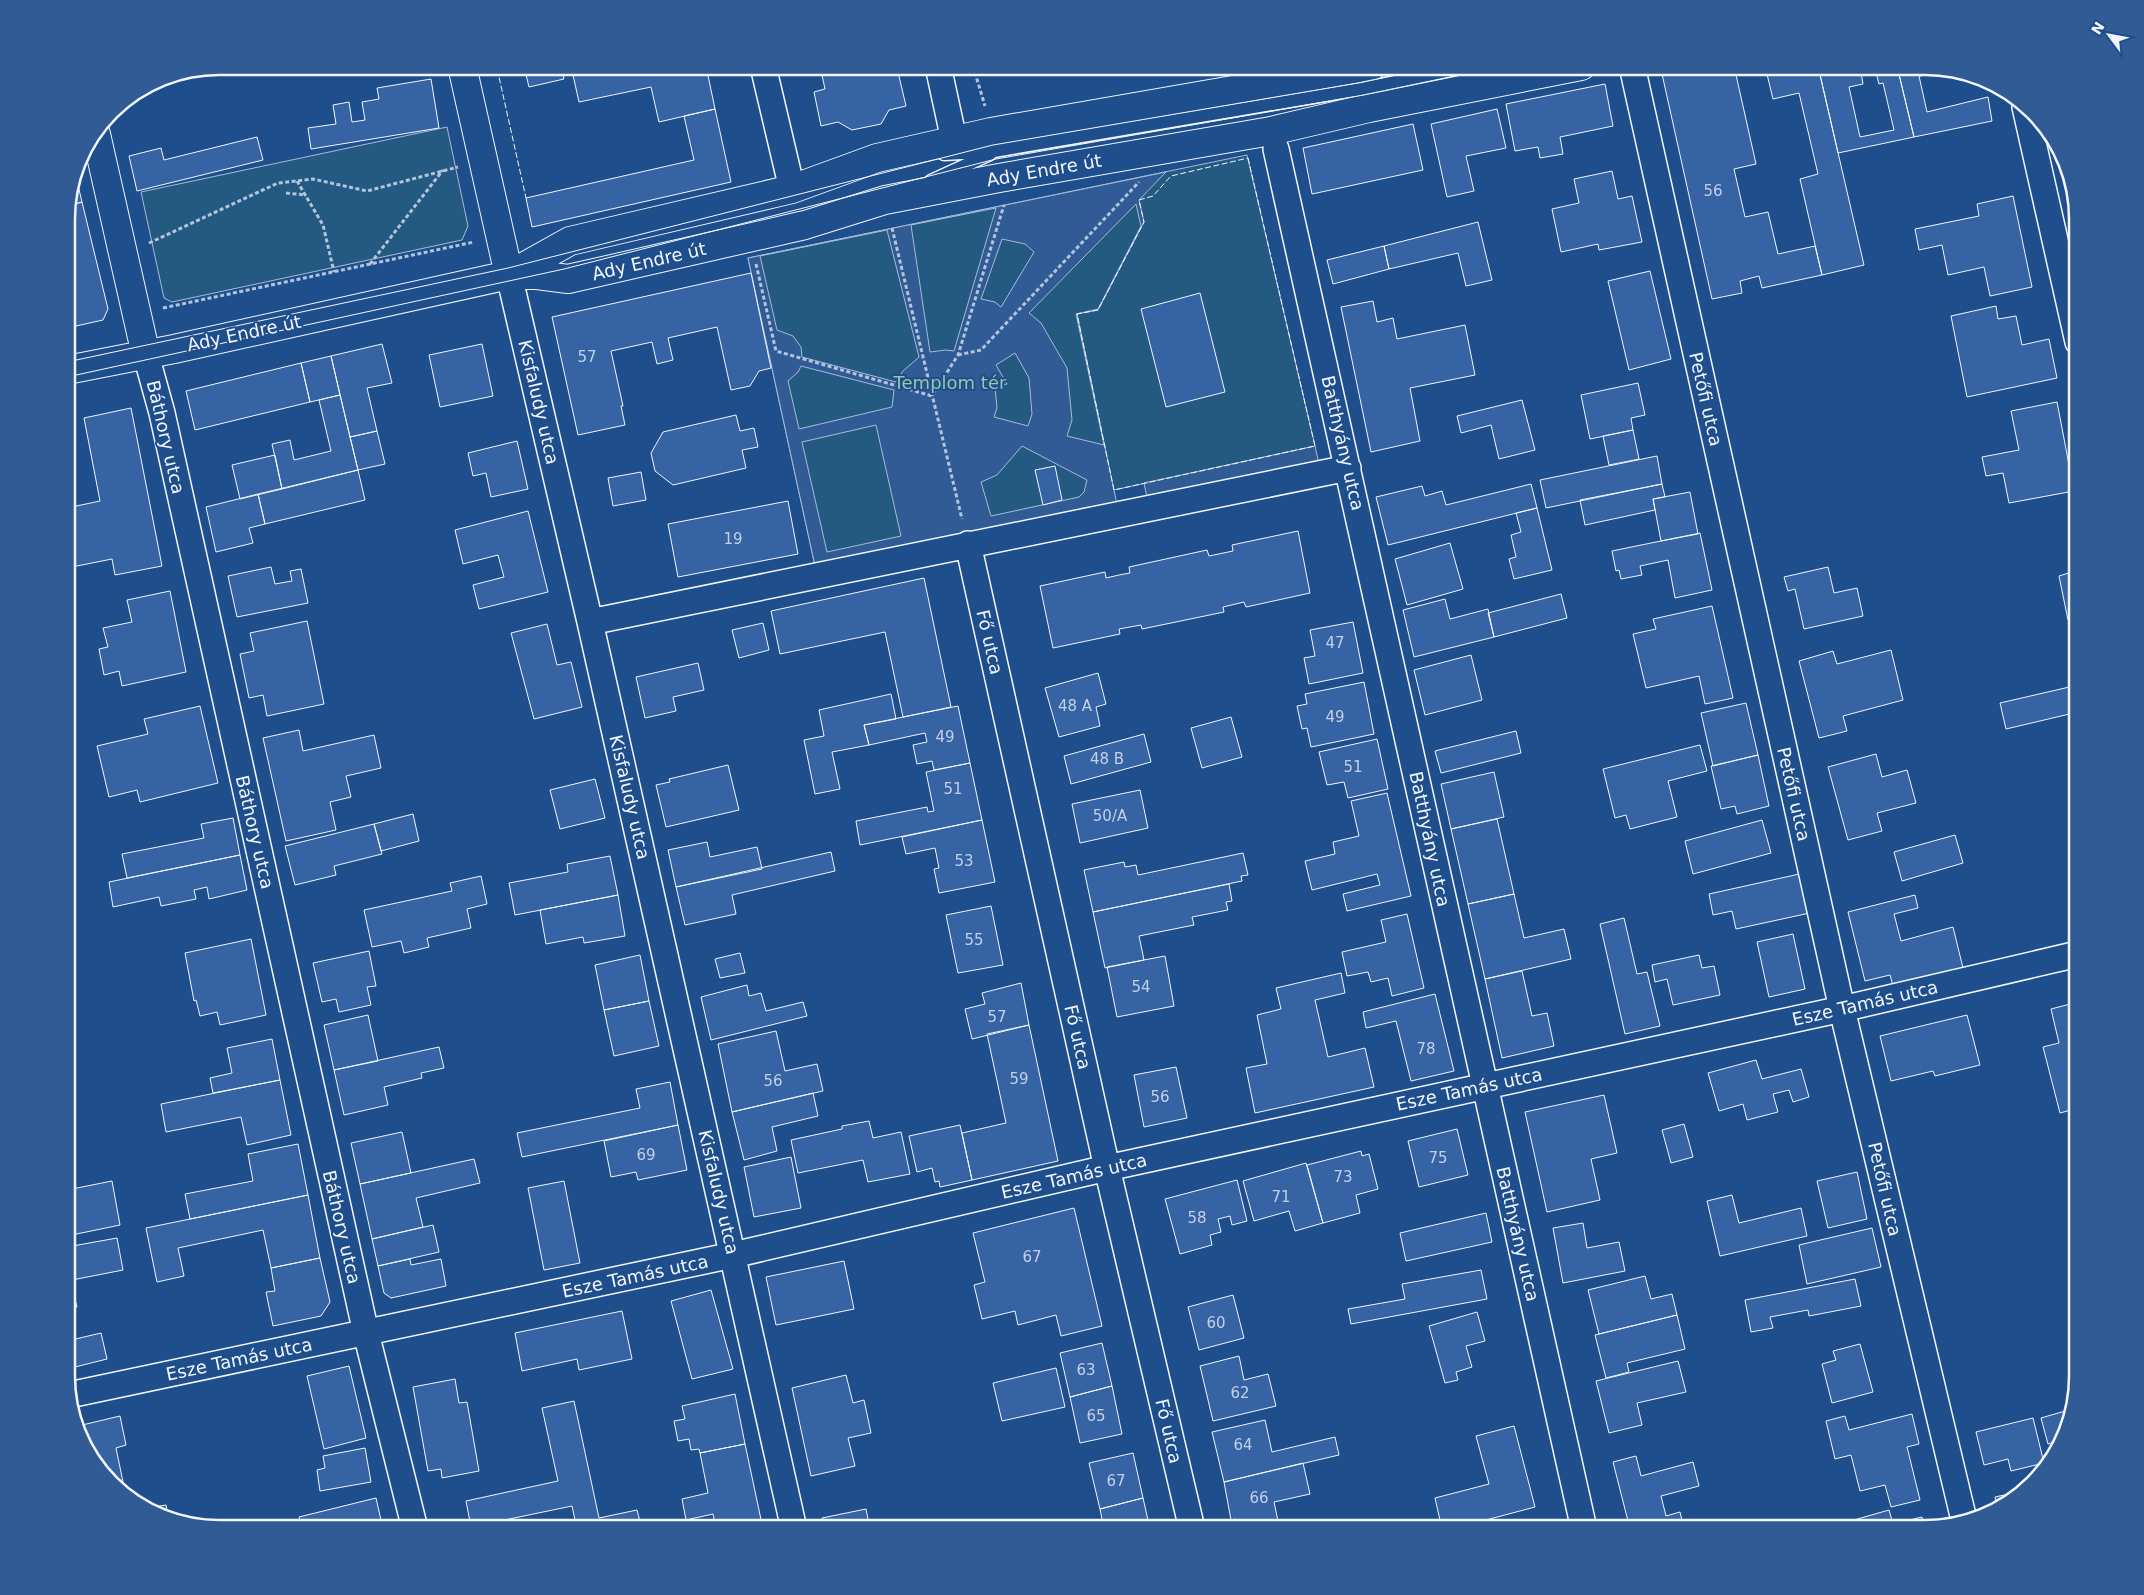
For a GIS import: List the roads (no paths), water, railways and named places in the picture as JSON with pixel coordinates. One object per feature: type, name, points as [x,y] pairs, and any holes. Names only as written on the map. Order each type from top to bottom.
[{"type":"street","name":"Kisfaludy utca","points":[[464,75],[590,622],[792,1520]]},
{"type":"street","points":[[766,75],[792,189]]},
{"type":"street","points":[[940,75],[954,140]]},
{"type":"street","name":"Ady Endre út","points":[[509,275],[570,241],[792,189],[877,158],[991,132],[1323,75]]},
{"type":"street","name":"Ady Endre út","points":[[75,368],[509,275],[537,275],[568,279],[805,225],[885,200],[999,178],[1271,131],[1369,108],[1536,75]]},
{"type":"street","name":"Petőfi utca","points":[[1634,75],[1842,1009],[1963,1514]]},
{"type":"street","points":[[2027,117],[2069,302]]},
{"type":"street","name":"Báthory utca","points":[[98,141],[146,354],[166,432],[366,1333],[413,1520]]},
{"type":"street","name":"Batthyány utca","points":[[1276,149],[1582,1520]]},
{"type":"street","points":[[590,622],[1348,468]]},
{"type":"street","name":"Fő utca","points":[[968,544],[1107,1168],[1190,1520]]},
{"type":"street","name":"Esze Tamás utca","points":[[76,1393],[733,1255],[1107,1168],[1842,1009],[2069,956]]},
{"type":"lane","points":[[885,200],[994,152],[1258,87],[1361,89],[1428,75]]},
{"type":"lane","points":[[1258,87],[1369,108]]},
{"type":"lane","points":[[877,158],[994,152]]},
{"type":"tram line","points":[[75,360],[508,268],[993,145],[1358,83],[1395,75]]},
{"type":"tram line","points":[[75,375],[564,269],[996,159],[1364,95],[1462,75]]},
{"type":"park label","name":"Templom tér","points":[[950,382]]}]
